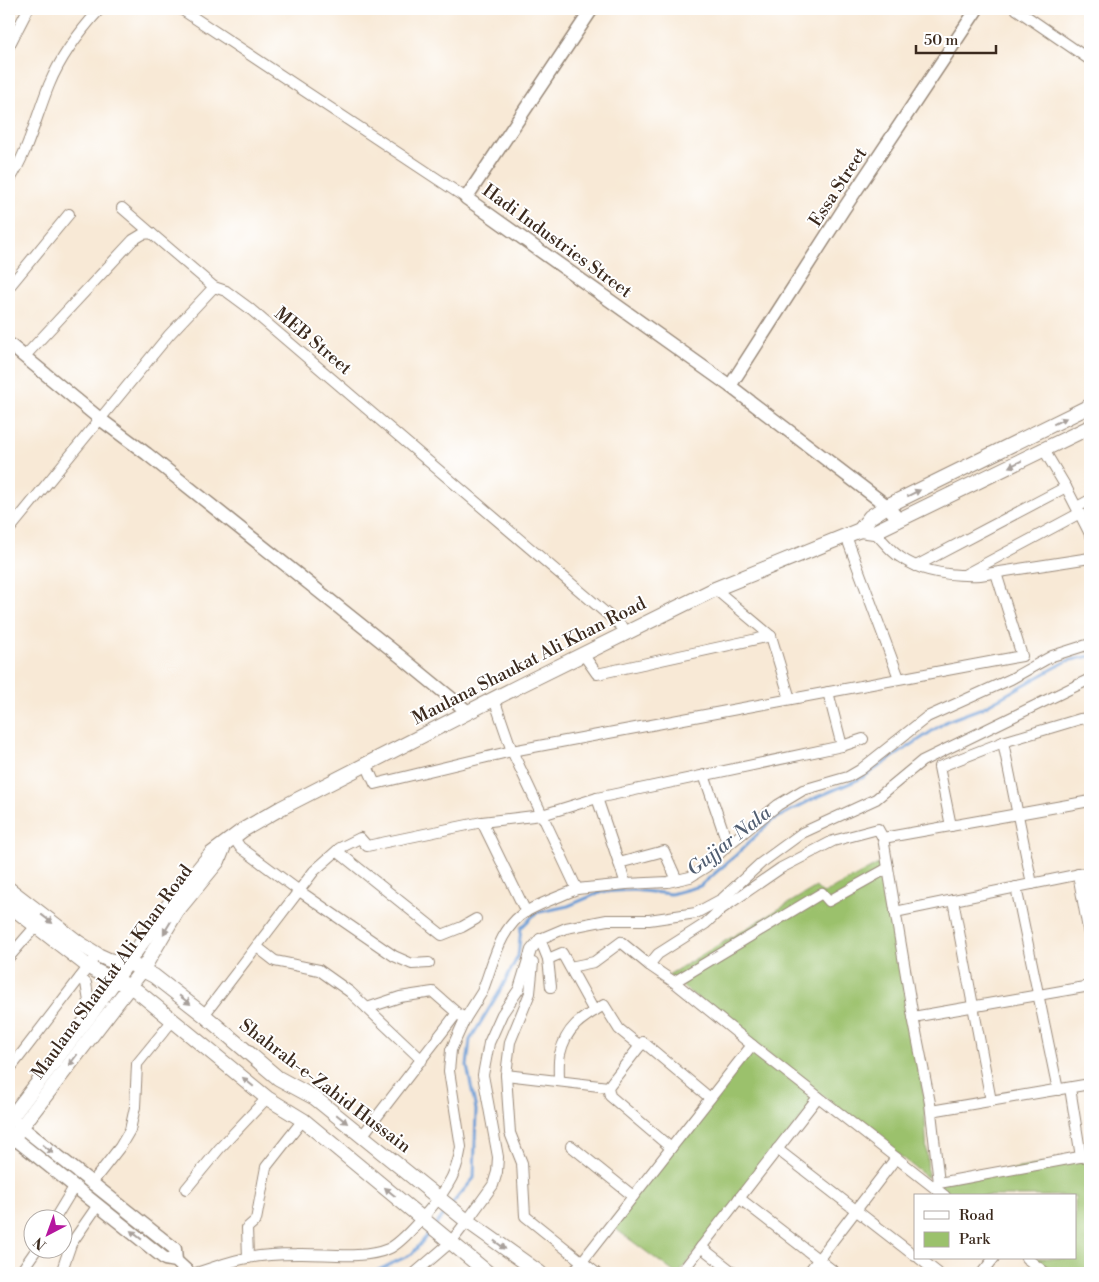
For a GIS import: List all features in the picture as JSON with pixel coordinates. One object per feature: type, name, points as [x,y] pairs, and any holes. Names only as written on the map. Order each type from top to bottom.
[{"type":"main road","name":"Maulana Shaukat Ali Khan Road","points":[[10,1119],[91,1014],[168,906],[211,854],[243,830],[366,764],[715,589],[860,530],[870,517],[888,506],[1090,406]]},
{"type":"main road","points":[[860,530],[874,532],[1090,427]]},
{"type":"main road","name":"Maulana Shaukat Ali Khan Road","points":[[13,1135],[143,969],[177,911],[218,861],[229,842]]},
{"type":"main road","name":"Shahrah-e-Zahid Hussain","points":[[9,889],[79,943],[98,955],[143,969],[204,1015],[278,1078],[308,1093],[464,1219],[540,1273]]},
{"type":"main road","points":[[9,905],[36,926],[84,972],[100,974],[129,986],[267,1098],[303,1120],[488,1273]]},
{"type":"street","points":[[9,46],[28,9]]},
{"type":"street","points":[[9,181],[32,132],[49,84],[85,26],[100,9]]},
{"type":"street","name":"Hadi Industries Street","points":[[182,9],[466,198],[730,386],[888,506],[899,520]]},
{"type":"street","points":[[466,198],[592,9]]},
{"type":"street","name":"Essa Street","points":[[730,386],[848,202],[977,9]]},
{"type":"street","points":[[1016,9],[1090,60]]},
{"type":"street","name":"MEB Street","points":[[122,208],[214,287],[226,291],[249,308],[628,632]]},
{"type":"street","points":[[9,287],[69,214]]},
{"type":"street","points":[[24,357],[134,240],[143,234],[151,233]]},
{"type":"street","points":[[9,530],[169,335],[214,287]]},
{"type":"street","points":[[9,344],[100,419],[401,656],[468,712]]},
{"type":"street","points":[[1044,450],[1066,487],[1090,534]]},
{"type":"street","points":[[916,566],[1066,487]]},
{"type":"street","points":[[963,576],[1078,510],[1090,500]]},
{"type":"street","points":[[874,532],[899,557],[916,566],[963,576],[996,573],[1090,558]]},
{"type":"street","points":[[846,536],[900,678]]},
{"type":"street","points":[[366,764],[375,784],[512,751],[1022,656],[996,573]]},
{"type":"street","points":[[715,589],[771,636],[790,699]]},
{"type":"street","points":[[583,654],[597,674],[771,636]]},
{"type":"street","points":[[362,1136],[422,1060],[482,992],[506,933],[526,912],[577,889],[668,882],[690,877],[706,867],[728,845],[778,805],[804,790],[848,777],[860,770],[928,717],[1011,679],[1052,656],[1090,644]]},
{"type":"street","points":[[415,1273],[449,1240],[492,1185],[498,1172],[498,1157],[483,1075],[489,1043],[502,1014],[519,989],[531,950],[540,940],[566,928],[607,920],[649,920],[696,913],[722,899],[761,863],[802,833],[876,799],[922,761],[1090,679]]},
{"type":"street","points":[[828,692],[842,746]]},
{"type":"street","points":[[494,699],[512,751],[577,889]]},
{"type":"street","points":[[951,826],[939,767],[1003,742],[1090,718]]},
{"type":"street","points":[[204,1015],[314,871],[337,851],[360,838],[367,846],[482,822],[542,815],[597,798],[842,746],[863,739]]},
{"type":"street","points":[[1003,742],[1032,884]]},
{"type":"street","points":[[704,775],[728,845]]},
{"type":"street","points":[[597,798],[626,884]]},
{"type":"street","points":[[883,838],[1090,801]]},
{"type":"street","points":[[482,822],[526,912]]},
{"type":"street","points":[[649,965],[658,954],[705,924],[720,910],[781,868],[833,841],[878,829],[883,838],[930,1111],[936,1184]]},
{"type":"street","points":[[229,842],[240,847],[298,890],[394,956],[412,964],[429,963]]},
{"type":"street","points":[[337,851],[442,935],[476,919]]},
{"type":"street","points":[[619,863],[664,851],[678,880]]},
{"type":"street","points":[[674,982],[822,893],[829,901],[888,868]]},
{"type":"street","points":[[895,912],[1090,872]]},
{"type":"street","points":[[1078,874],[1090,940]]},
{"type":"street","points":[[1016,887],[1058,1090]]},
{"type":"street","points":[[953,900],[991,1101]]},
{"type":"street","points":[[9,957],[36,926]]},
{"type":"street","points":[[540,940],[548,959],[551,987]]},
{"type":"street","points":[[570,967],[594,962],[621,942],[896,1158],[936,1184],[944,1194]]},
{"type":"street","points":[[256,947],[275,961],[319,970],[350,992],[422,1060]]},
{"type":"street","points":[[548,959],[562,953],[594,1011]]},
{"type":"street","points":[[9,1070],[98,955]]},
{"type":"street","points":[[533,963],[530,993],[510,1042],[506,1075],[510,1133],[522,1163],[525,1216],[596,1273]]},
{"type":"street","points":[[84,972],[91,1014]]},
{"type":"street","points":[[913,1018],[1090,986]]},
{"type":"street","points":[[367,1008],[400,998],[433,992],[461,1016]]},
{"type":"street","points":[[559,1081],[560,1054],[570,1030],[581,1018],[604,1005],[619,1029],[640,1046]]},
{"type":"street","points":[[196,1273],[248,1258],[297,1254],[337,1255],[375,1253],[388,1249],[398,1243],[424,1220],[442,1200],[460,1157],[462,1147],[448,1071],[451,1050],[461,1016]]},
{"type":"street","points":[[91,1184],[120,1147],[130,1130],[135,1107],[137,1064],[173,1020]]},
{"type":"street","points":[[608,1087],[643,1042],[710,1098]]},
{"type":"street","points":[[573,1273],[752,1045]]},
{"type":"street","points":[[506,1075],[608,1087]]},
{"type":"street","points":[[930,1111],[1090,1084]]},
{"type":"street","points":[[608,1087],[610,1096],[671,1148]]},
{"type":"street","points":[[936,1184],[1086,1156],[1070,1088]]},
{"type":"street","points":[[680,1273],[818,1097]]},
{"type":"street","points":[[186,1189],[219,1149],[267,1098]]},
{"type":"street","points":[[10,1119],[13,1135],[98,1206],[165,1258],[176,1261],[189,1273]]},
{"type":"street","points":[[248,1258],[247,1228],[256,1220],[266,1167],[303,1120]]},
{"type":"street","points":[[13,1135],[91,1184],[174,1249],[176,1261]]},
{"type":"street","points":[[571,1146],[633,1196]]},
{"type":"street","points":[[777,1149],[914,1255]]},
{"type":"street","points":[[808,1273],[896,1158]]},
{"type":"street","points":[[60,1210],[74,1187]]},
{"type":"street","points":[[739,1198],[836,1273]]},
{"type":"street","points":[[62,1273],[71,1244],[98,1206]]},
{"type":"street","points":[[701,1247],[734,1273]]},
{"type":"street","points":[[20,1273],[29,1260]]},
{"type":"street","points":[[922,1260],[938,1273]]},
{"type":"street","points":[[982,1273],[992,1260]]},
{"type":"street","points":[[1029,1260],[1046,1273]]},
{"type":"green space","points":[[882,862],[924,1097],[928,1178],[668,975],[816,887],[823,894]]},
{"type":"green space","points":[[752,1045],[818,1097],[679,1273],[675,1273],[609,1224]]},
{"type":"green space","points":[[1090,1155],[1090,1273],[1046,1273],[1029,1260],[1076,1260],[1076,1194],[944,1194],[939,1183]]},
{"type":"waterway","name":"Gujjar Nala","points":[[452,1204],[474,1178],[476,1110],[467,1066],[470,1040],[501,989],[518,956],[521,928],[536,913],[568,906],[601,892],[632,890],[671,894],[700,886],[734,857],[771,821],[815,798],[862,778],[947,721],[982,708],[1067,661],[1090,656]]},
{"type":"waterway","name":"Gujjar Nala","points":[[435,1226],[448,1209]]},
{"type":"waterway","name":"Gujjar Nala","points":[[372,1273],[412,1254],[431,1231]]},
{"type":"waterway","name":"Gujjar Nala","points":[[289,1273],[331,1273]]}]
